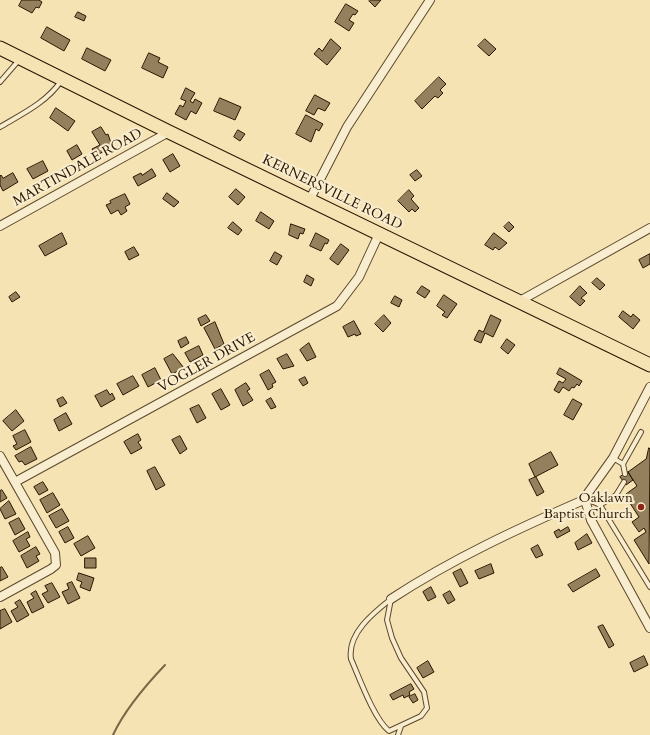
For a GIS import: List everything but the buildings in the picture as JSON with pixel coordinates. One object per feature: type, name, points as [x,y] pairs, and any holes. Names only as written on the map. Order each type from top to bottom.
[{"type":"main road","name":"KERNERSVILLE ROAD","points":[[0,48],[169,132],[650,365]]},
{"type":"street","points":[[310,199],[355,115],[430,0]]},
{"type":"street","name":"MARTINDALE ROAD","points":[[0,226],[169,132]]},
{"type":"street","points":[[518,302],[650,228]]},
{"type":"street","name":"VOGLER DRIVE","points":[[15,482],[337,306],[359,277],[379,234]]},
{"type":"street","points":[[650,387],[613,458],[591,488],[586,499],[591,520],[647,616],[650,628]]},
{"type":"street","points":[[0,456],[57,559],[56,565],[51,569],[0,597]]},
{"type":"street","points":[[391,599],[427,575],[453,561],[586,499]]},
{"type":"lane","points":[[0,82],[21,58]]},
{"type":"lane","points":[[0,127],[36,105],[55,91],[63,79]]},
{"type":"lane","points":[[625,474],[623,464],[641,432]]},
{"type":"lane","points":[[613,458],[623,464]]},
{"type":"lane","points":[[600,506],[616,495],[624,482]]},
{"type":"lane","points":[[586,499],[600,506],[650,587]]},
{"type":"lane","points":[[391,599],[387,620],[392,638],[401,658],[424,692],[427,708],[421,716],[389,731],[384,727],[351,659],[350,646],[357,633],[372,615],[391,599]]},
{"type":"lane","points":[[398,735],[401,726]]},
{"type":"waterway","points":[[113,735],[123,716],[136,698],[165,665]]},
{"type":"place","name":"Oaklawn Baptist Church","points":[[641,507]]}]
